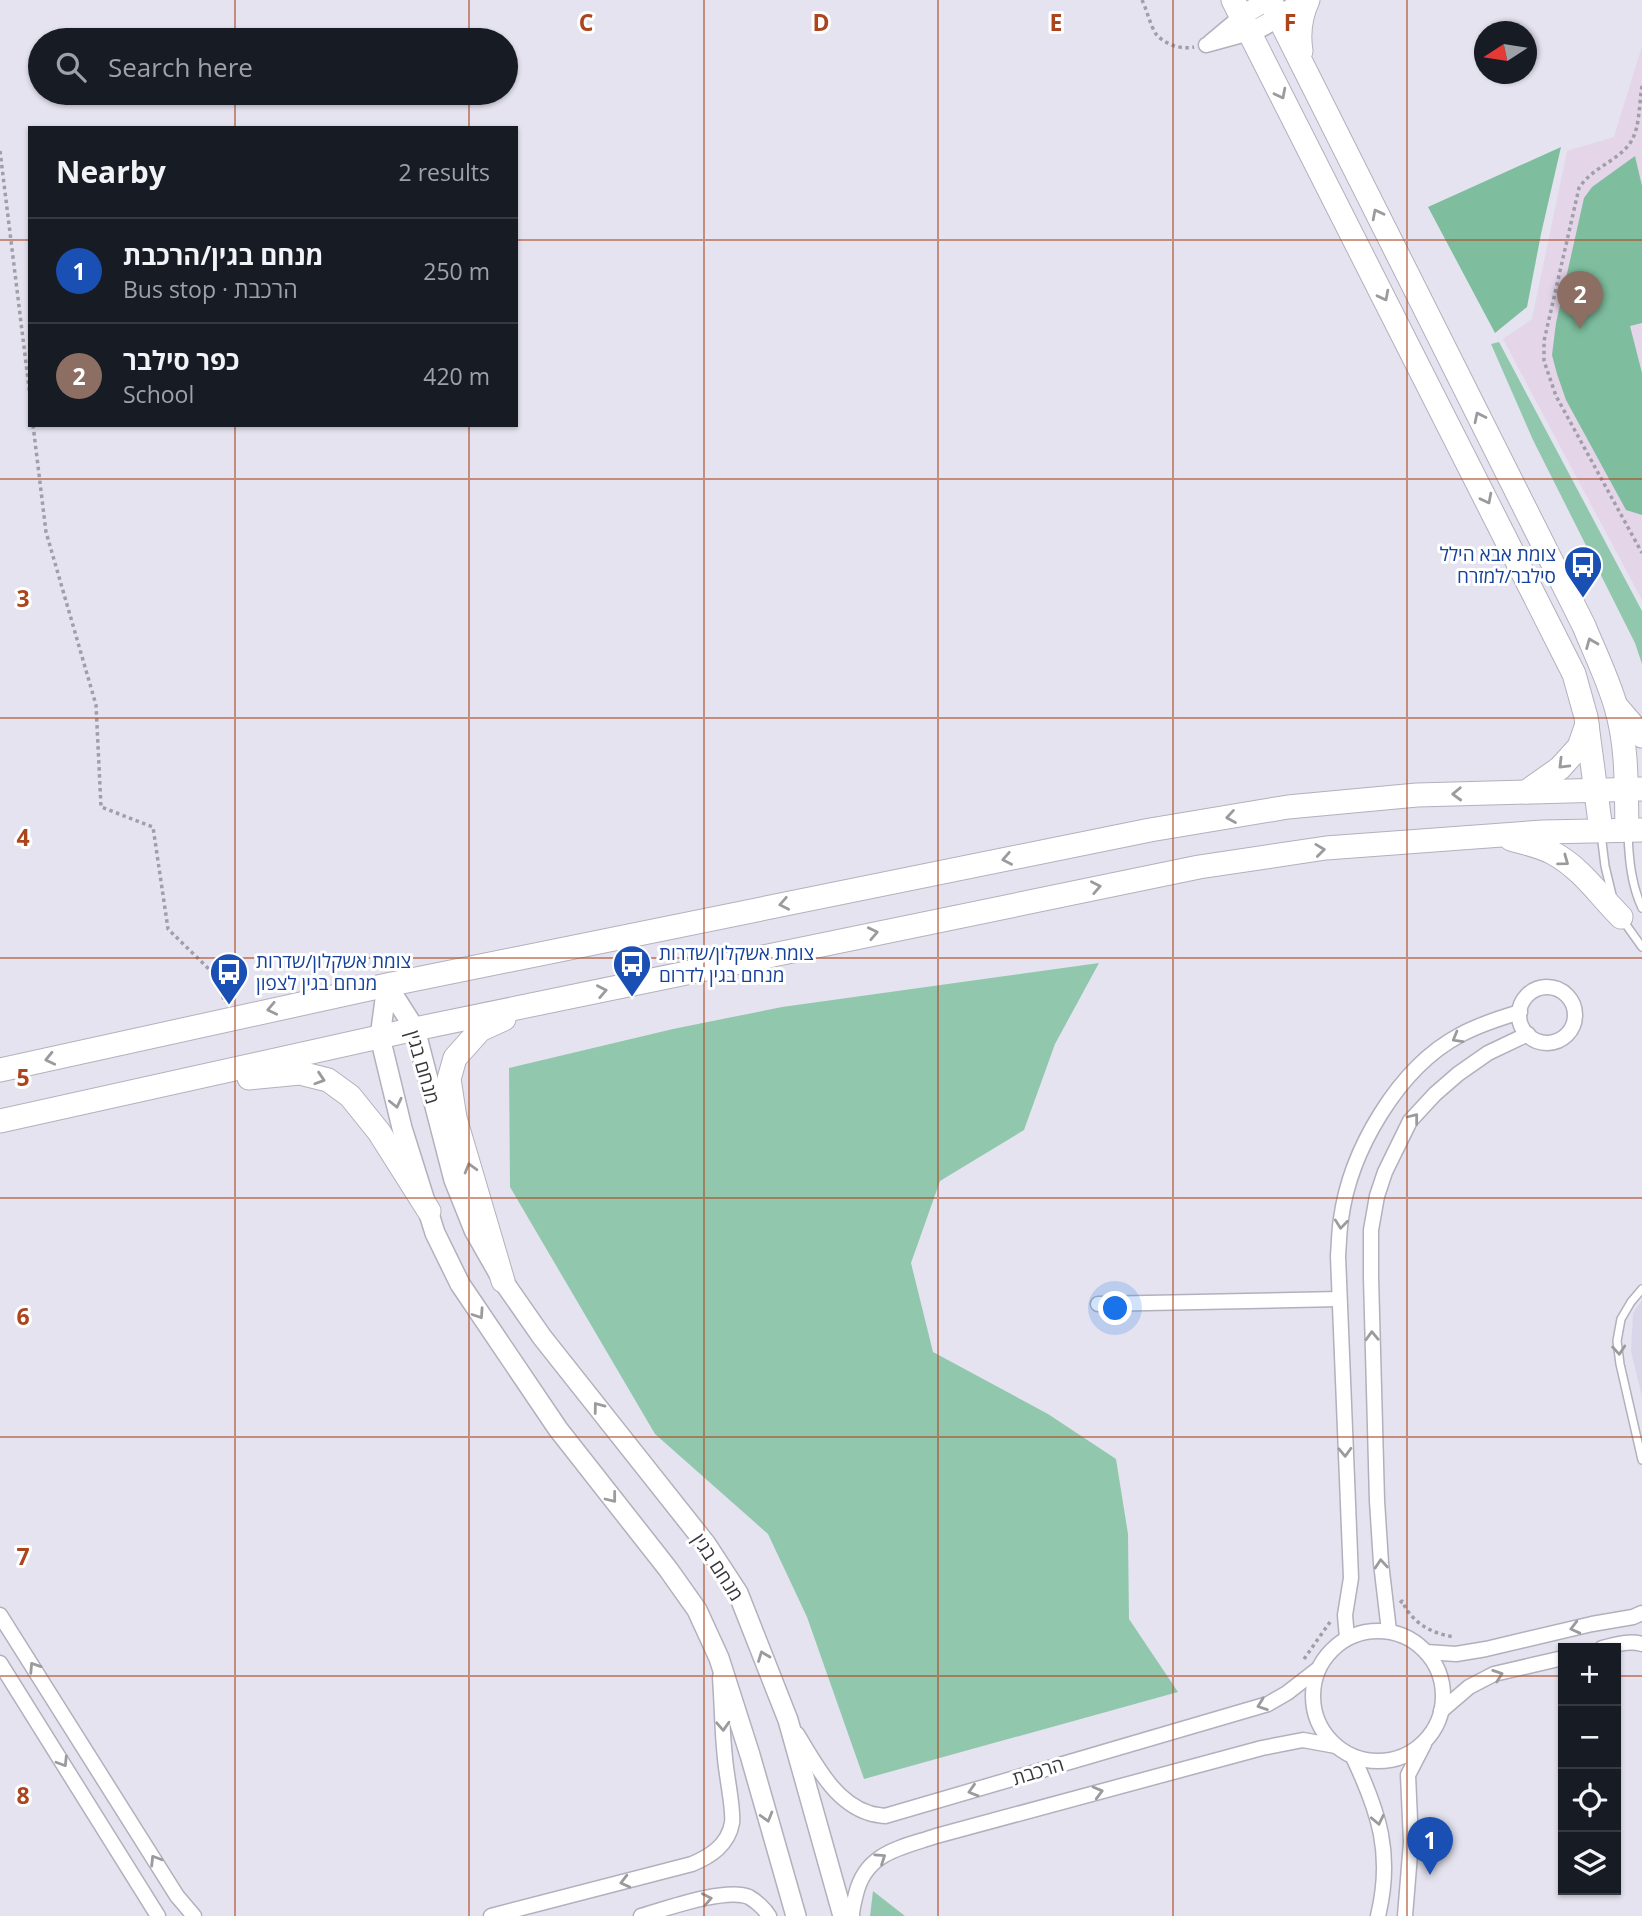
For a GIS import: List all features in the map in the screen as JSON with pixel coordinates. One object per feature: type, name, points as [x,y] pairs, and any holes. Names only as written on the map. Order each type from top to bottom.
[{"type":"highway","points":[[1306,0],[1299,33],[1308,75]]},
{"type":"highway","points":[[0,1121],[415,1029],[1199,867],[1326,848],[1501,835],[1635,830],[1635,789],[1616,706],[1584,626],[1273,6]]},
{"type":"highway","points":[[1241,16],[1574,674],[1587,724],[1601,830]]},
{"type":"highway","points":[[1616,706],[1642,736]]},
{"type":"highway","points":[[1525,792],[1560,768],[1579,747],[1587,724]]},
{"type":"highway","points":[[0,1070],[228,1018],[1150,830],[1288,807],[1417,795],[1635,789]]},
{"type":"highway","points":[[1501,835],[1552,853],[1587,878],[1604,899],[1632,912]]},
{"type":"highway","points":[[503,1281],[455,1118],[449,1079],[455,1058],[480,1030],[535,1004]]},
{"type":"highway","points":[[155,1086],[300,1073],[328,1080],[350,1096],[379,1132],[429,1211]]},
{"type":"main road","points":[[1241,16],[1306,0]]},
{"type":"main road","name":"מנחם בגין","points":[[387,985],[415,1029],[454,1180],[474,1230],[503,1281],[542,1337],[706,1544],[738,1593],[788,1720],[843,1916]]},
{"type":"main road","name":"מנחם בגין","points":[[387,985],[380,1037],[402,1128],[435,1233],[460,1284],[558,1429],[697,1610],[719,1658],[796,1916]]},
{"type":"street","points":[[1206,45],[1241,16]]},
{"type":"street","points":[[1541,987],[1553,987],[1563,991],[1571,999],[1575,1020],[1571,1030],[1563,1038],[1542,1043],[1528,1034],[1520,1022],[1520,1012],[1524,999],[1531,992],[1541,987]]},
{"type":"street","points":[[1347,1638],[1345,1615],[1351,1578],[1338,1256],[1341,1217],[1353,1171],[1372,1127],[1394,1094],[1416,1070],[1459,1035],[1520,1012]]},
{"type":"street","points":[[1389,1631],[1377,1500],[1371,1230],[1377,1196],[1385,1172],[1410,1121],[1418,1112],[1458,1074],[1488,1053],[1528,1034]]},
{"type":"street","points":[[1098,1304],[1339,1299]]},
{"type":"street","points":[[1426,1652],[1456,1654],[1486,1649],[1642,1613]]},
{"type":"street","points":[[0,1615],[177,1896],[194,1916]]},
{"type":"street","points":[[1405,1916],[1411,1842],[1408,1775],[1438,1721],[1443,1690],[1437,1670],[1426,1652],[1409,1639],[1389,1631],[1368,1631],[1347,1638],[1330,1651],[1318,1669],[1313,1689],[1314,1710],[1322,1730],[1336,1746],[1353,1757],[1372,1761],[1392,1760],[1411,1752],[1426,1740]]},
{"type":"street","points":[[1621,1644],[1642,1644]]},
{"type":"street","points":[[491,1916],[692,1864],[720,1848],[732,1822],[724,1755],[719,1658]]},
{"type":"street","points":[[1441,1711],[1469,1687],[1494,1674],[1558,1659]]},
{"type":"street","points":[[0,1663],[158,1916]]},
{"type":"street","name":"הרכבת","points":[[788,1720],[838,1794],[869,1814],[885,1816],[1268,1704],[1318,1669]]},
{"type":"street","name":"הרכבת","points":[[852,1916],[858,1885],[872,1863],[886,1853],[936,1836],[1262,1748],[1303,1740],[1336,1746]]},
{"type":"street","points":[[1353,1757],[1376,1810],[1383,1845],[1384,1873],[1378,1916]]},
{"type":"street","points":[[640,1916],[727,1895],[748,1897],[766,1910],[769,1916]]},
{"type":"lane","points":[[1601,830],[1610,891],[1632,912]]},
{"type":"lane","points":[[1635,830],[1629,865],[1634,889],[1632,912],[1642,947]]},
{"type":"lane","points":[[1642,1289],[1621,1319],[1617,1341],[1642,1460]]},
{"type":"path","points":[[1142,0],[1156,35],[1173,46],[1188,48],[1206,45]]},
{"type":"path","points":[[1642,86],[1636,131],[1630,143],[1586,178],[1579,188],[1544,341],[1544,361],[1556,396],[1642,553]]},
{"type":"path","points":[[0,151],[28,380]]},
{"type":"path","points":[[33,427],[46,532],[96,705],[100,807],[153,827],[168,929],[215,975],[224,997],[228,1018]]},
{"type":"path","points":[[1386,1609],[1402,1601],[1407,1612],[1426,1628],[1439,1634],[1462,1638]]},
{"type":"path","points":[[1300,1663],[1325,1632],[1334,1614],[1345,1615]]},
{"type":"shaded area","points":[[1642,46],[1642,600],[1503,339],[1532,319],[1567,151],[1614,137]]},
{"type":"shaded area","points":[[1642,1300],[1642,1397],[1631,1351],[1633,1313]]},
{"type":"green space","points":[[1561,147],[1527,307],[1495,333],[1428,207]]},
{"type":"green space","points":[[1635,156],[1642,186],[1642,323],[1630,326],[1642,373],[1642,515],[1626,510],[1566,400],[1552,355],[1556,323],[1584,198],[1592,187]]},
{"type":"green space","points":[[1499,342],[1642,611],[1642,664],[1635,643],[1533,440],[1491,344]]},
{"type":"green space","points":[[1099,963],[1055,1044],[1024,1130],[940,1181],[911,1263],[933,1352],[1048,1414],[1116,1459],[1128,1534],[1129,1619],[1178,1692],[864,1779],[807,1617],[768,1534],[655,1434],[510,1187],[509,1068],[673,1029],[782,1007]]},
{"type":"green space","points":[[873,1891],[905,1916],[870,1916]]},
{"type":"place","name":"כפר סילבר","points":[[1580,329]]},
{"type":"place","name":"צומת אבא הילל סילבר/למזרח","points":[[1583,599]]},
{"type":"place","name":"צומת אשקלון/שדרות מנחם בגין לדרום","points":[[632,998]]},
{"type":"place","name":"צומת אשקלון/שדרות מנחם בגין לצפון","points":[[229,1006]]},
{"type":"place","name":"מנחם בגין/הרכבת","points":[[1430,1875]]}]
